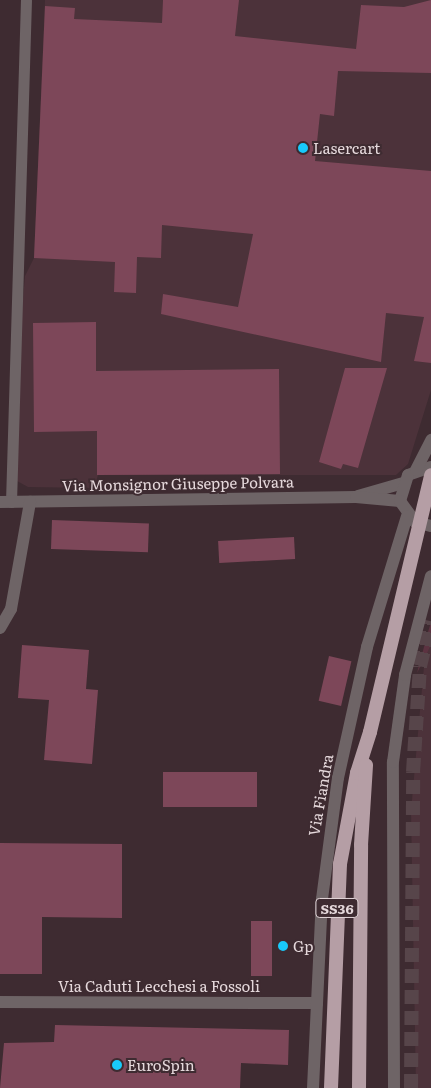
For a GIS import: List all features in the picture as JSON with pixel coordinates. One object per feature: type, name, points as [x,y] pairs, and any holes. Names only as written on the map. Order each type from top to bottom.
[{"type":"highway","name":"SS36","points":[[331,1088],[340,864],[357,773],[370,732],[431,475]]},
{"type":"highway","name":"SS36","points":[[359,1088],[361,845],[370,732]]},
{"type":"street","points":[[431,440],[416,470],[402,483],[400,501],[407,516],[431,526]]},
{"type":"street","points":[[416,470],[431,467]]},
{"type":"street","name":"Via Monsignor Giuseppe Polvara","points":[[356,497],[402,483]]},
{"type":"street","name":"Via Monsignor Giuseppe Polvara","points":[[5,502],[356,497],[400,501]]},
{"type":"street","points":[[0,628],[11,609],[30,502]]},
{"type":"street","name":"Via Fiandra","points":[[313,1088],[324,880],[338,778],[367,646],[407,516]]},
{"type":"street","points":[[394,1088],[393,762],[404,675],[431,576]]},
{"type":"street","name":"Via Caduti Lecchesi a Fossoli","points":[[0,1002],[317,1003]]},
{"type":"lane","points":[[5,502],[26,0]]},
{"type":"shaded area","points":[[45,0],[431,0],[431,390],[408,464],[396,475],[98,475],[94,488],[28,487],[17,481],[21,322],[25,276],[34,258]]},
{"type":"shaded area","points":[[431,622],[431,645],[417,673],[428,632]]},
{"type":"shaded area","points":[[431,645],[431,1088],[416,1088],[411,811],[425,655]]},
{"type":"building","points":[[163,0],[239,0],[235,36],[356,49],[361,5],[404,7],[431,0],[431,73],[338,71],[334,116],[320,114],[315,161],[431,171],[431,363],[414,361],[424,317],[386,313],[381,362],[161,314],[163,294],[238,307],[253,234],[162,225],[161,258],[137,257],[136,293],[114,292],[115,262],[34,258],[45,6],[75,8],[74,19],[162,23]]},
{"type":"building","points":[[96,322],[96,371],[279,369],[280,474],[97,475],[97,431],[34,432],[33,323]]},
{"type":"building","points":[[345,368],[387,368],[358,468],[343,464],[341,469],[319,462]]},
{"type":"building","points":[[52,520],[149,523],[148,552],[51,549]]},
{"type":"building","points":[[294,537],[295,559],[219,563],[218,541]]},
{"type":"building","points":[[22,645],[89,650],[86,689],[98,690],[92,764],[44,760],[49,700],[18,698]]},
{"type":"building","points":[[329,656],[351,661],[341,706],[319,701]]},
{"type":"building","points":[[163,772],[257,772],[257,807],[163,807]]},
{"type":"building","points":[[0,843],[122,844],[122,918],[42,917],[42,974],[0,974]]},
{"type":"building","points":[[251,921],[272,921],[272,976],[251,976]]},
{"type":"building","points":[[55,1025],[289,1030],[288,1065],[241,1063],[240,1088],[0,1088],[4,1043],[54,1042]]},
{"type":"tunnel","points":[[411,1088],[413,772],[420,666],[431,621]]},
{"type":"place","name":"Lasercart","points":[[303,148]]},
{"type":"place","name":"Gp","points":[[283,946]]},
{"type":"place","name":"EuroSpin","points":[[117,1065]]}]
